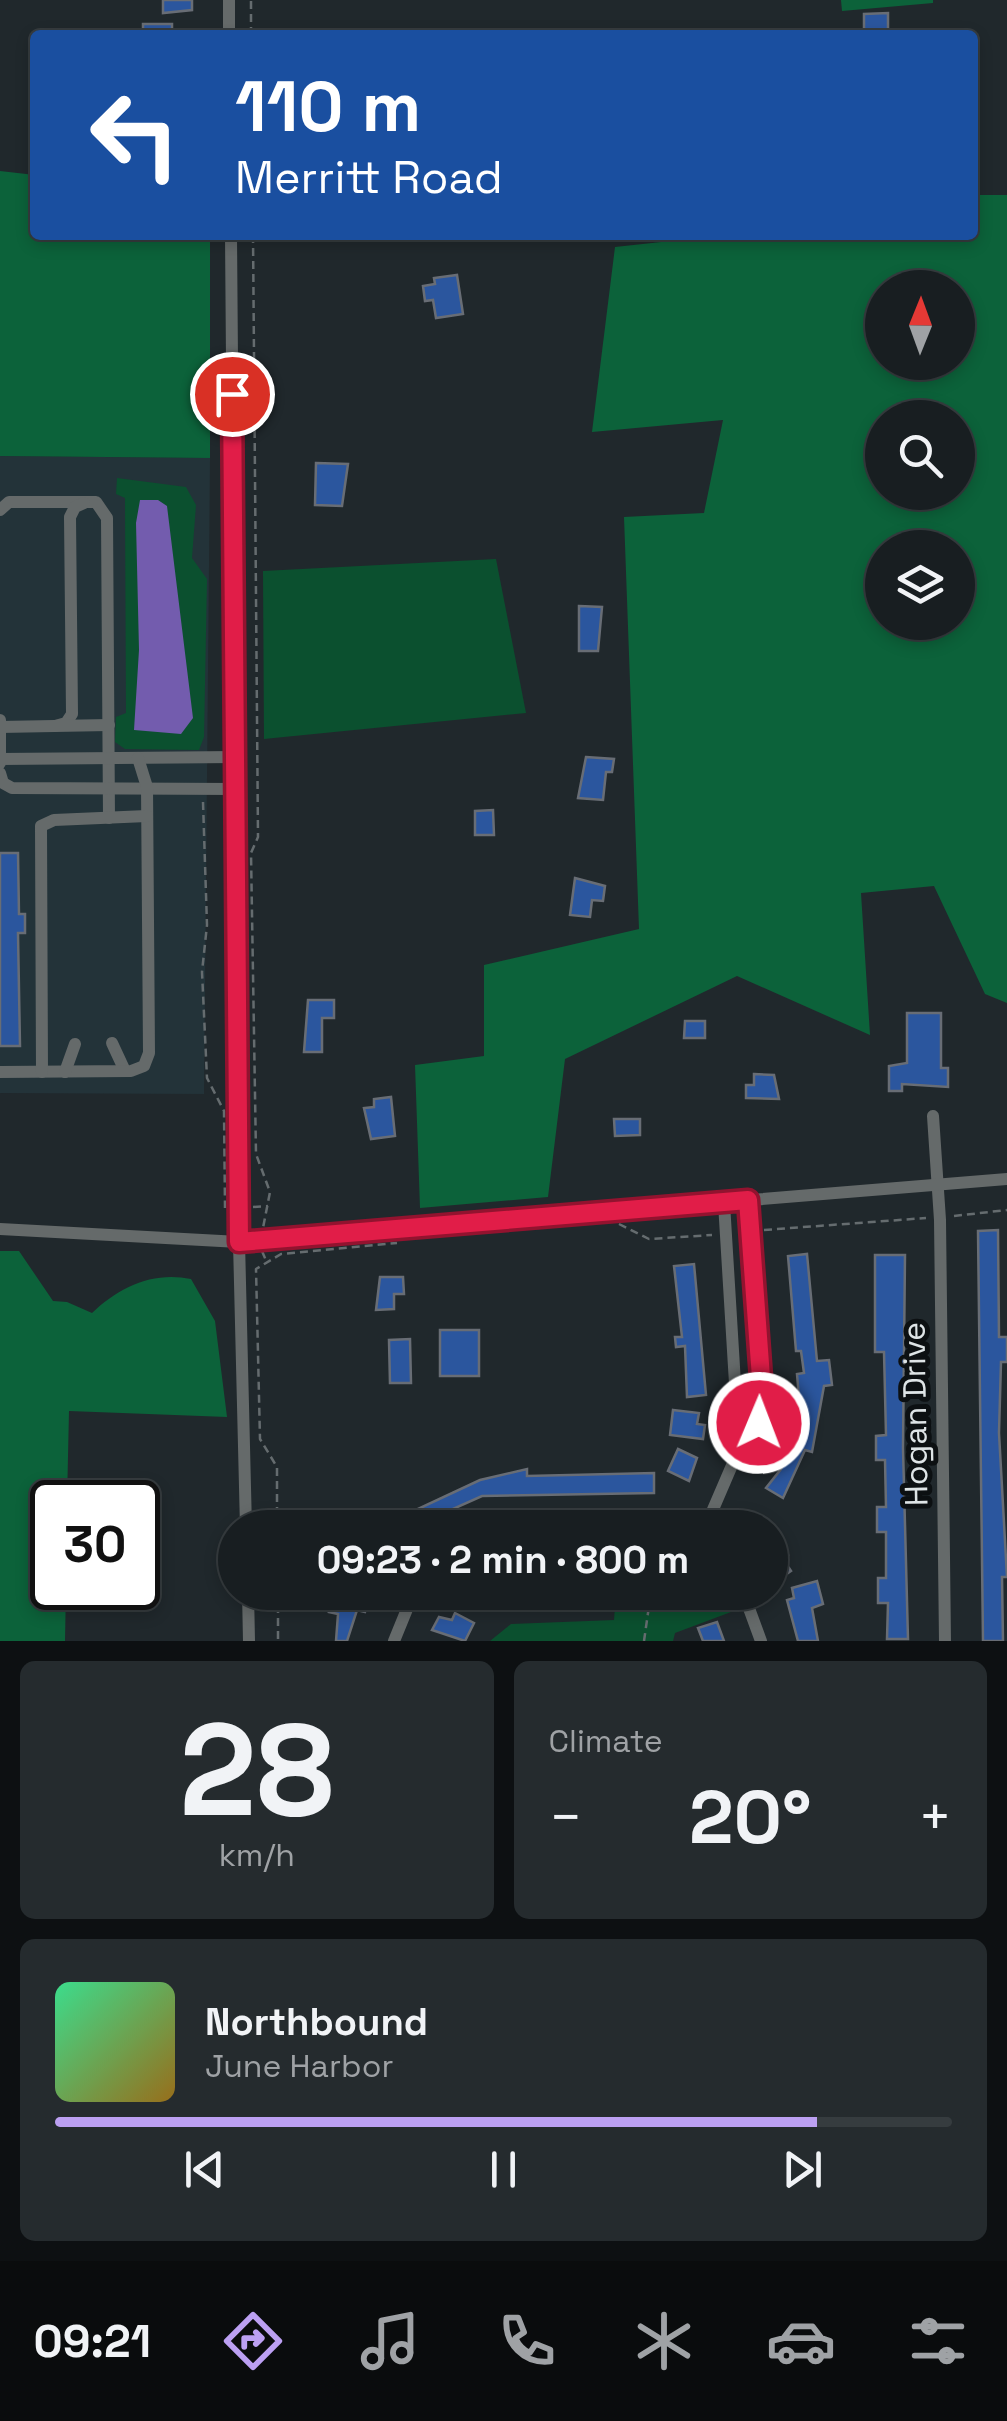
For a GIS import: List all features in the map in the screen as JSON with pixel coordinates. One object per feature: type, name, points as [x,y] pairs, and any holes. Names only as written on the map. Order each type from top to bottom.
[{"type":"street","points":[[229,0],[229,30]]},
{"type":"street","points":[[231,240],[239,1242],[246,1510]]},
{"type":"street","points":[[0,510],[9,502],[96,502],[107,518],[109,818]]},
{"type":"street","points":[[55,726],[66,723],[72,714],[70,517],[75,507],[87,502]]},
{"type":"street","points":[[0,719],[0,760],[236,757]]},
{"type":"street","points":[[0,727],[108,725]]},
{"type":"street","points":[[0,1072],[125,1071],[144,1066],[149,1054],[146,787],[138,758]]},
{"type":"street","points":[[0,773],[3,783],[12,788],[236,789]]},
{"type":"street","points":[[42,1072],[38,839],[41,826],[73,818],[146,816]]},
{"type":"street","points":[[112,1043],[125,1071]]},
{"type":"street","points":[[65,1072],[75,1044]]},
{"type":"street","name":"Hogan Drive","points":[[932,1116],[945,1641]]},
{"type":"street","points":[[0,1230],[239,1242],[1007,1179]]},
{"type":"street","points":[[713,1510],[739,1449],[759,1423],[763,1405],[748,1200]]},
{"type":"street","points":[[724,1203],[739,1449]]},
{"type":"street","points":[[248,1610],[249,1641]]},
{"type":"street","points":[[394,1641],[407,1610]]},
{"type":"street","points":[[749,1610],[760,1641]]},
{"type":"path","points":[[251,0],[251,30]]},
{"type":"path","points":[[253,240],[258,837],[251,852],[256,1154],[268,1179],[262,1240],[267,1263]]},
{"type":"path","points":[[203,787],[207,925],[202,972],[208,1078],[224,1111],[223,1208],[268,1206]]},
{"type":"path","points":[[950,1217],[1007,1210]]},
{"type":"path","points":[[758,1230],[930,1217]]},
{"type":"path","points":[[606,1224],[626,1226],[649,1239],[717,1234]]},
{"type":"path","points":[[277,1510],[277,1467],[260,1438],[256,1269],[282,1254],[406,1242]]},
{"type":"path","points":[[278,1610],[278,1641]]},
{"type":"path","points":[[644,1641],[648,1610]]},
{"type":"shaded area","points":[[0,456],[210,458],[204,1094],[0,1093]]},
{"type":"shaded area","points":[[140,500],[158,500],[167,506],[193,718],[181,734],[134,730],[139,650],[136,523]]},
{"type":"green space","points":[[841,0],[933,0],[933,3],[842,11]]},
{"type":"green space","points":[[0,171],[30,174],[30,240],[210,240],[210,458],[0,456]]},
{"type":"green space","points":[[978,195],[1007,195],[1007,1003],[985,994],[934,886],[861,893],[870,1035],[737,976],[565,1059],[548,1197],[420,1208],[415,1065],[484,1056],[484,965],[639,929],[624,517],[704,513],[723,420],[592,432],[615,247],[680,240],[978,240]]},
{"type":"green space","points":[[117,478],[186,487],[196,505],[192,558],[207,579],[204,737],[199,750],[125,749],[115,742],[116,717],[126,713],[125,498],[116,494]]},
{"type":"green space","points":[[496,559],[526,713],[264,739],[263,571]]},
{"type":"green space","points":[[0,1251],[19,1251],[53,1301],[67,1302],[92,1313],[137,1283],[163,1277],[191,1279],[215,1321],[227,1417],[69,1411],[67,1480],[30,1480],[30,1610],[66,1610],[65,1641],[0,1641]]},
{"type":"green space","points":[[615,1610],[736,1610],[675,1633],[673,1641],[490,1641],[511,1624],[614,1620]]},
{"type":"building","points":[[163,0],[192,0],[192,10],[163,13]]},
{"type":"building","points":[[888,13],[888,30],[864,30],[864,14]]},
{"type":"building","points":[[143,24],[172,24],[172,30],[143,30]]},
{"type":"building","points":[[457,275],[463,314],[436,318],[433,300],[425,301],[423,286],[435,284],[434,278]]},
{"type":"building","points":[[316,463],[348,464],[342,506],[315,505]]},
{"type":"building","points":[[579,606],[602,607],[598,651],[579,651]]},
{"type":"building","points":[[586,757],[614,759],[612,772],[606,772],[603,800],[578,798]]},
{"type":"building","points":[[493,810],[494,835],[475,835],[475,811]]},
{"type":"building","points":[[0,853],[18,853],[19,914],[25,914],[25,933],[18,933],[20,1046],[0,1046]]},
{"type":"building","points":[[575,878],[605,886],[603,901],[592,900],[590,917],[570,915]]},
{"type":"building","points":[[308,1000],[334,1000],[334,1018],[322,1018],[322,1052],[304,1052]]},
{"type":"building","points":[[907,1013],[941,1013],[941,1068],[948,1068],[948,1087],[902,1084],[902,1091],[889,1091],[889,1066],[907,1063]]},
{"type":"building","points":[[685,1021],[705,1021],[705,1038],[684,1038]]},
{"type":"building","points":[[754,1074],[774,1075],[779,1099],[746,1098],[746,1085],[754,1085]]},
{"type":"building","points":[[391,1097],[395,1136],[371,1139],[364,1108],[374,1107],[374,1099]]},
{"type":"building","points":[[614,1119],[640,1119],[640,1135],[615,1136]]},
{"type":"building","points":[[998,1230],[999,1337],[1007,1337],[1007,1362],[1001,1362],[999,1433],[1007,1577],[1002,1577],[1003,1641],[983,1641],[978,1231]]},
{"type":"building","points":[[807,1254],[817,1361],[829,1360],[832,1385],[824,1386],[812,1452],[805,1450],[783,1498],[766,1488],[781,1469],[799,1423],[794,1423],[800,1410],[797,1374],[804,1373],[801,1351],[796,1351],[788,1256]]},
{"type":"building","points":[[875,1255],[905,1255],[903,1448],[908,1639],[887,1639],[888,1603],[878,1603],[878,1578],[886,1578],[886,1532],[877,1532],[877,1507],[886,1507],[885,1460],[876,1460],[876,1436],[886,1435],[884,1352],[875,1352]]},
{"type":"building","points":[[694,1264],[706,1395],[687,1397],[685,1346],[676,1347],[675,1337],[682,1337],[674,1266]]},
{"type":"building","points":[[380,1277],[403,1277],[404,1294],[394,1294],[394,1309],[376,1310]]},
{"type":"building","points":[[440,1330],[479,1330],[479,1376],[440,1376]]},
{"type":"building","points":[[410,1339],[411,1383],[390,1383],[389,1340]]},
{"type":"building","points":[[673,1410],[699,1413],[697,1424],[705,1425],[703,1439],[670,1435]]},
{"type":"building","points":[[678,1449],[697,1458],[689,1481],[668,1471]]},
{"type":"building","points":[[527,1469],[527,1476],[654,1473],[654,1493],[482,1496],[450,1510],[416,1510],[480,1480]]},
{"type":"building","points":[[817,1581],[823,1604],[812,1608],[818,1641],[798,1641],[788,1604],[794,1598],[792,1588]]},
{"type":"building","points":[[357,1610],[347,1641],[336,1641],[338,1614],[329,1612]]},
{"type":"building","points":[[455,1613],[474,1623],[465,1641],[432,1630],[439,1617],[452,1620]]},
{"type":"building","points":[[717,1622],[724,1641],[703,1641],[698,1628]]},
{"type":"route","points":[[232,394],[239,1242],[748,1200],[763,1405],[759,1423]]}]
